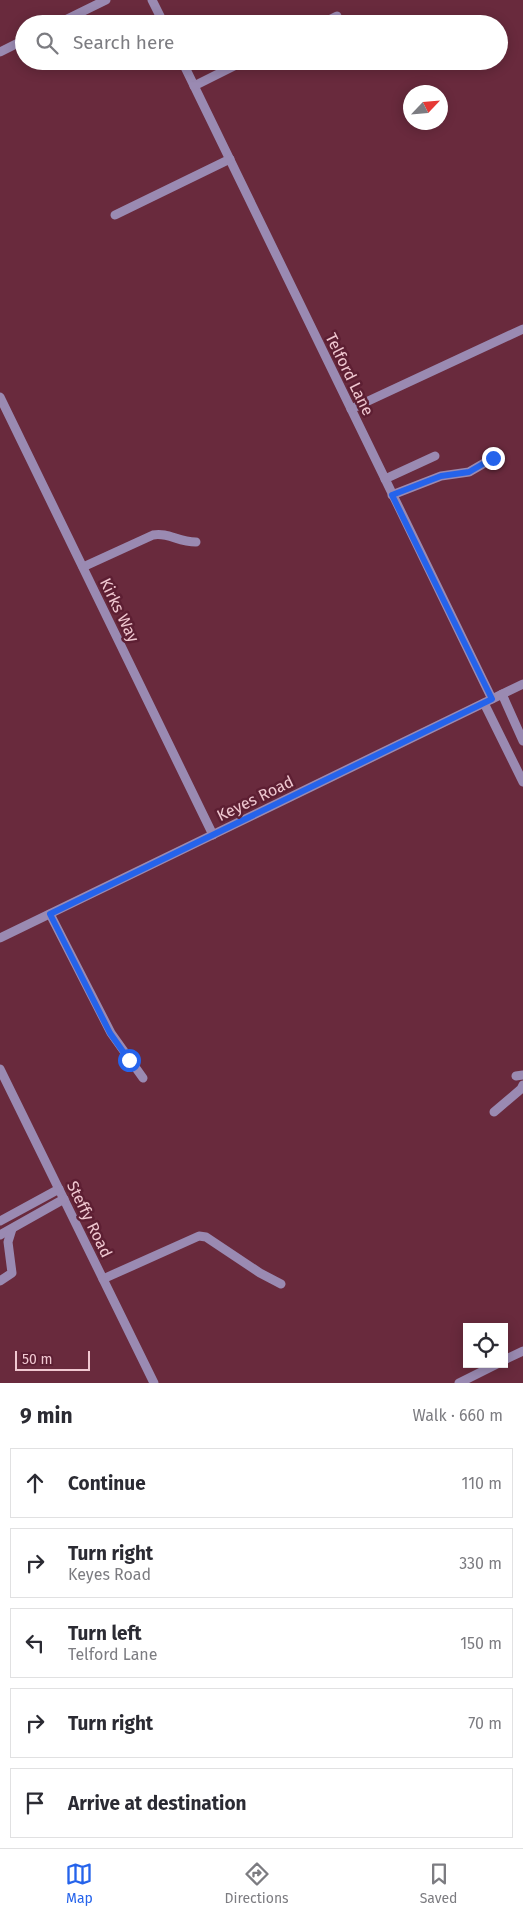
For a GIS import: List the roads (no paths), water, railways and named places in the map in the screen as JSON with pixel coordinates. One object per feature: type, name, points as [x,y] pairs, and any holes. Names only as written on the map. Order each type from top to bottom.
[{"type":"street","points":[[75,15],[106,0]]},
{"type":"street","points":[[152,0],[160,15]]},
{"type":"street","points":[[0,52],[15,44]]},
{"type":"street","name":"Telford Lane","points":[[186,70],[392,495],[488,701],[523,782]]},
{"type":"street","points":[[194,86],[226,70]]},
{"type":"street","points":[[115,215],[230,159]]},
{"type":"street","points":[[350,409],[523,328]]},
{"type":"street","name":"Kirks Way","points":[[0,397],[213,835]]},
{"type":"street","points":[[384,479],[435,456]]},
{"type":"street","points":[[392,495],[441,476],[469,472],[493,458]]},
{"type":"street","points":[[83,568],[153,535],[160,534],[185,542],[196,542]]},
{"type":"street","name":"Keyes Road","points":[[0,938],[523,684]]},
{"type":"street","points":[[502,694],[523,740]]},
{"type":"street","points":[[50,914],[110,1033],[143,1078]]},
{"type":"street","name":"Steffy Road","points":[[0,1069],[3,1083],[59,1189],[154,1383]]},
{"type":"street","points":[[494,1112],[521,1089],[523,1085]]},
{"type":"street","points":[[0,1221],[59,1189]]},
{"type":"street","points":[[0,1235],[64,1199]]},
{"type":"street","points":[[0,1282],[12,1273],[8,1242],[12,1229]]},
{"type":"street","points":[[103,1279],[189,1240],[199,1236],[206,1236],[260,1273],[281,1284]]},
{"type":"street","points":[[508,1358],[523,1351]]},
{"type":"street","points":[[459,1383],[489,1368]]}]
